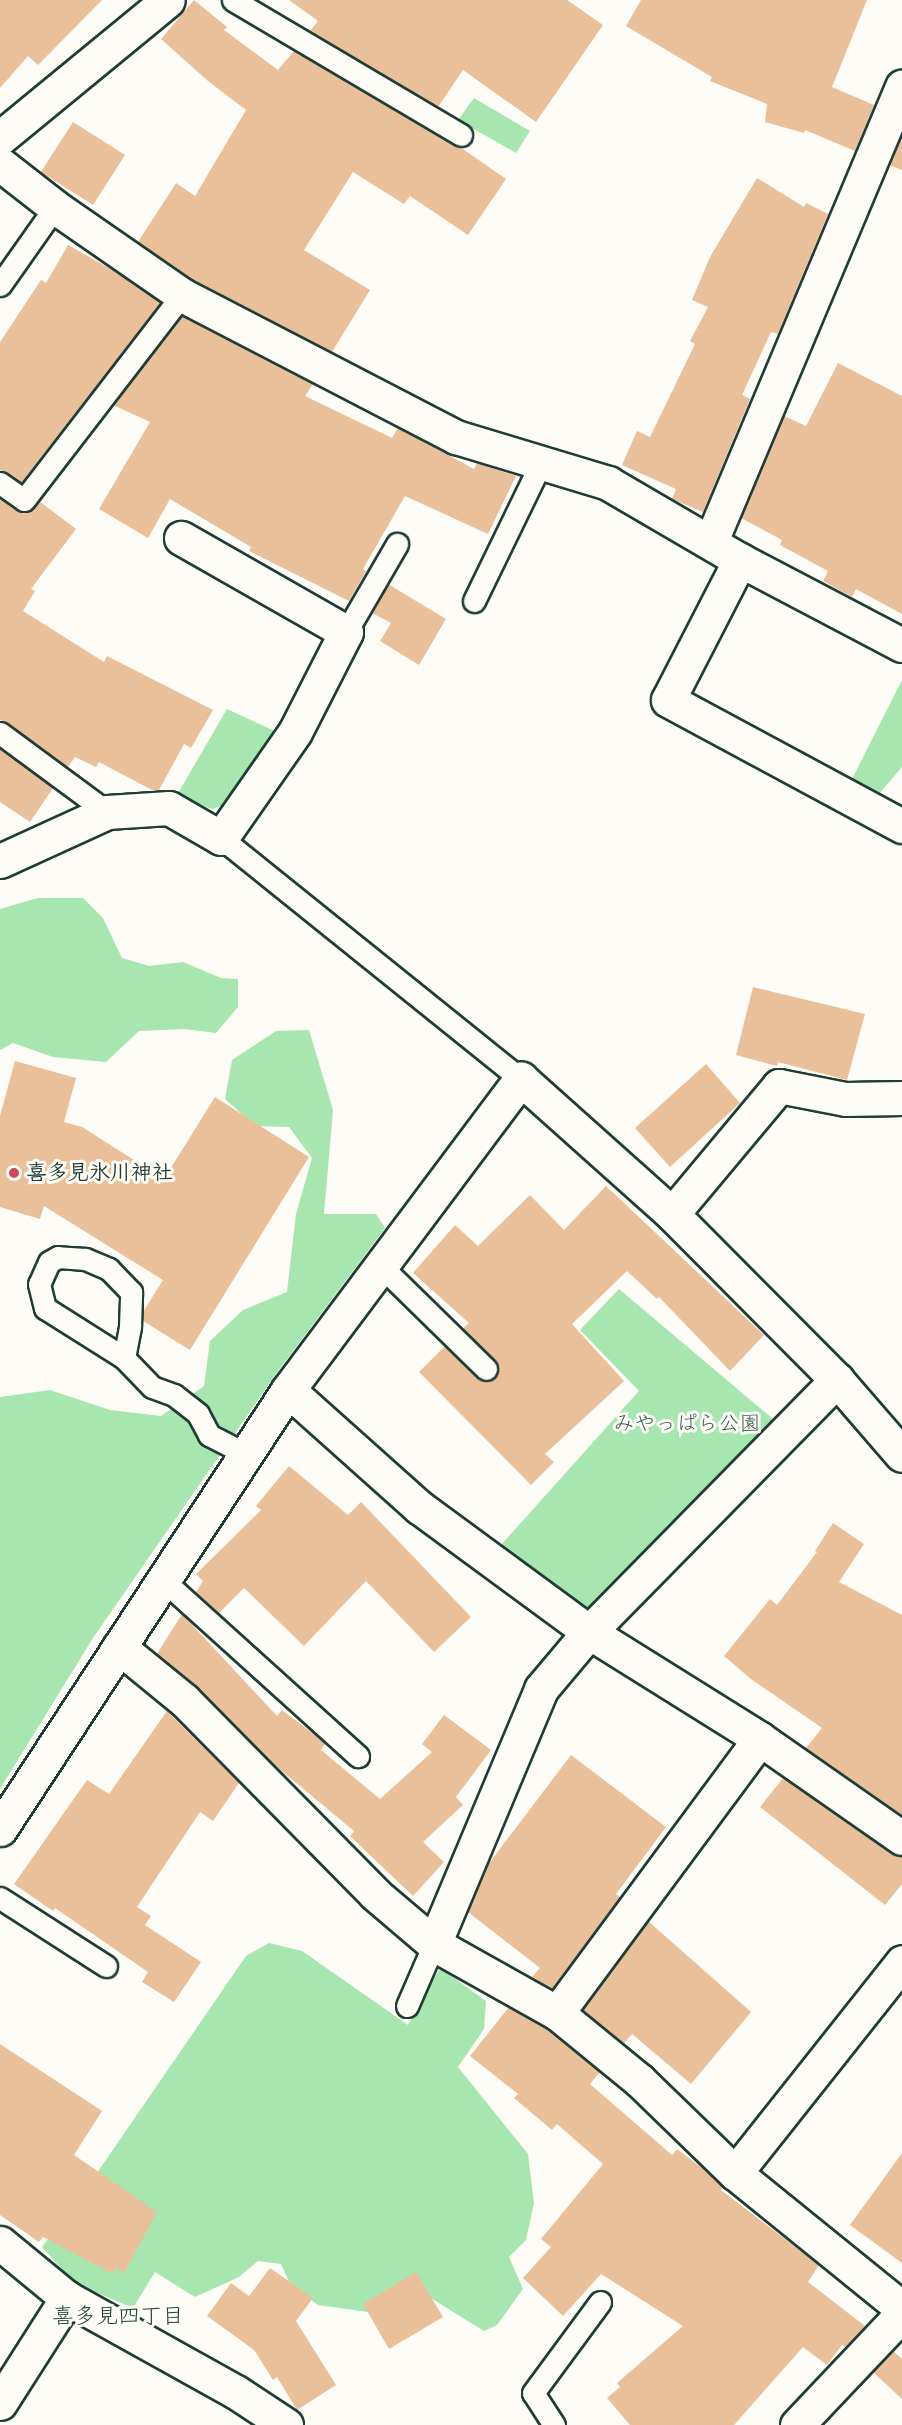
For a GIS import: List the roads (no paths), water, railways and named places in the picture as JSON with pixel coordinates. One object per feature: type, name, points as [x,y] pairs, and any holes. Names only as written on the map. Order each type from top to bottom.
[{"type":"street","points":[[0,138],[168,0]]},
{"type":"street","points":[[711,541],[902,87]]},
{"type":"street","points":[[0,164],[55,207],[182,295],[456,437],[608,483],[740,560],[902,645]]},
{"type":"street","points":[[0,861],[107,812],[169,808],[221,838],[295,732],[346,632],[181,538]]},
{"type":"street","points":[[740,560],[668,700],[902,826]]},
{"type":"street","points":[[0,1829],[288,1390],[521,1079],[672,1214],[837,1380],[902,1455]]},
{"type":"street","points":[[672,1214],[779,1086],[845,1099],[902,1098]]},
{"type":"street","points":[[434,1944],[541,1689],[588,1632],[837,1380]]},
{"type":"street","points":[[288,1390],[419,1508],[588,1632],[760,1739],[902,1838]]},
{"type":"street","points":[[119,1647],[184,1700],[375,1894],[434,1944],[556,2013],[640,2081],[735,2173],[902,2308]]},
{"type":"street","points":[[556,2013],[760,1739]]},
{"type":"street","points":[[735,2173],[902,1962]]},
{"type":"street","points":[[0,2243],[67,2298],[236,2392],[286,2425]]},
{"type":"street","points":[[0,2403],[67,2298]]},
{"type":"street","points":[[797,2425],[902,2314]]},
{"type":"lane","points":[[233,0],[461,135]]},
{"type":"lane","points":[[0,285],[55,207]]},
{"type":"lane","points":[[0,483],[24,500],[182,295]]},
{"type":"lane","points":[[474,601],[541,463]]},
{"type":"lane","points":[[346,632],[397,544]]},
{"type":"lane","points":[[0,733],[107,812]]},
{"type":"lane","points":[[221,838],[521,1079]]},
{"type":"lane","points":[[124,1358],[130,1326],[130,1292],[109,1269],[85,1259],[58,1257],[49,1262],[39,1284],[45,1308],[124,1358],[152,1387],[174,1395],[198,1414],[209,1435],[246,1454]]},
{"type":"lane","points":[[381,1266],[486,1370]]},
{"type":"lane","points":[[163,1580],[358,1756]]},
{"type":"lane","points":[[0,1898],[106,1966]]},
{"type":"lane","points":[[407,2006],[434,1944]]},
{"type":"lane","points":[[554,2425],[533,2392],[600,2302]]},
{"type":"place","name":"喜多見氷川神社","points":[[14,1173]]},
{"type":"district","name":"喜多見四丁目","points":[[118,2318]]},
{"type":"park label","name":"みやっぱら公園","points":[[687,1424]]}]
